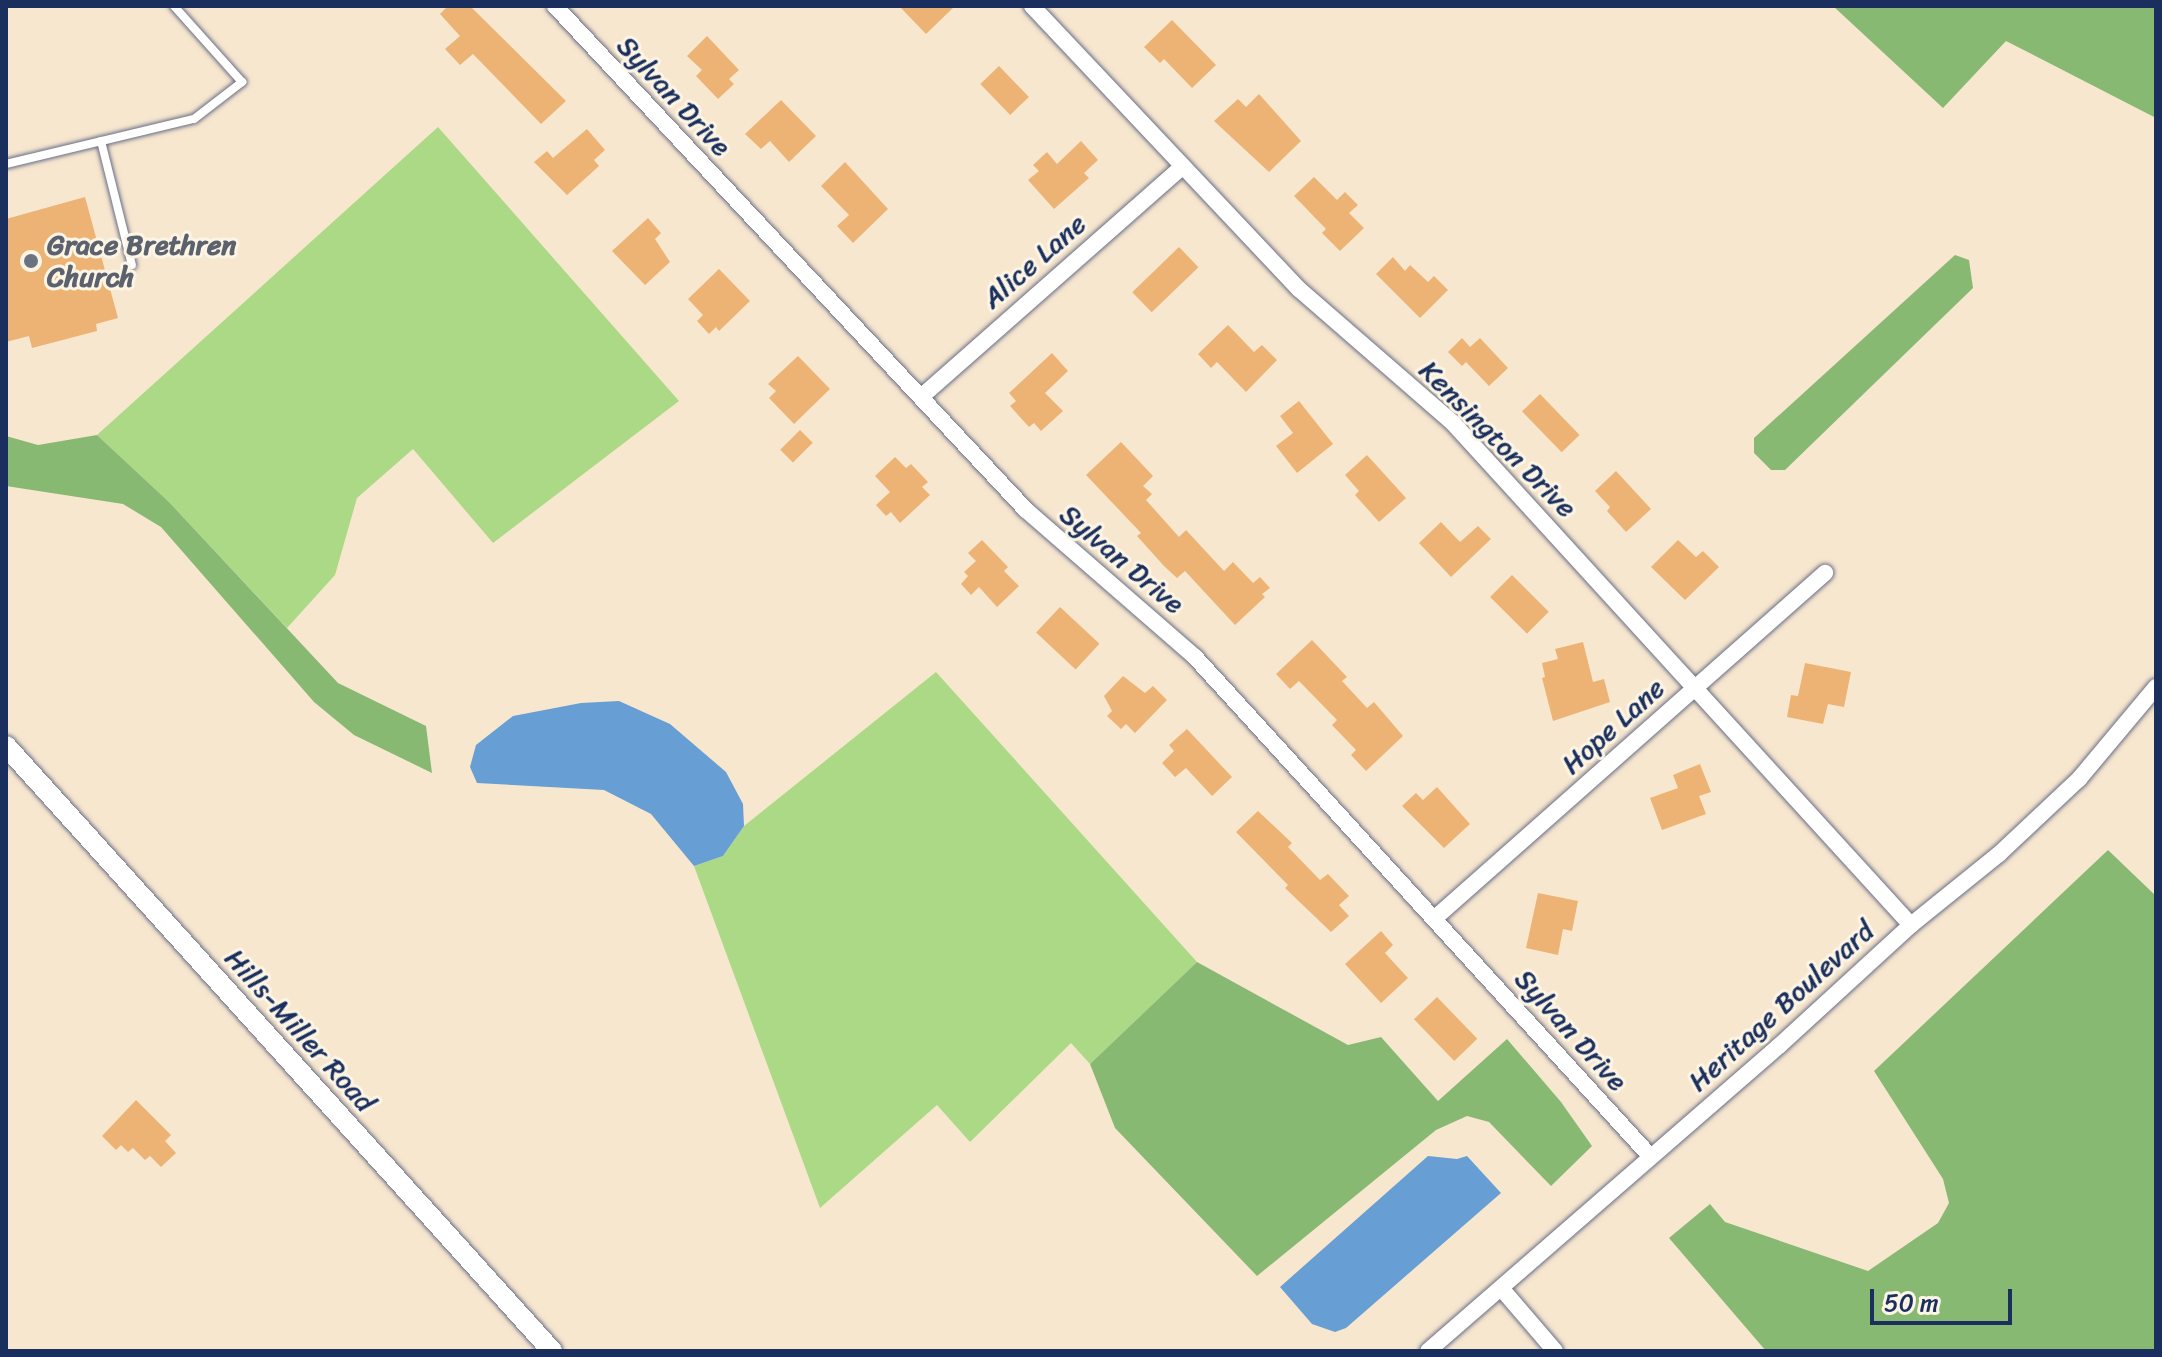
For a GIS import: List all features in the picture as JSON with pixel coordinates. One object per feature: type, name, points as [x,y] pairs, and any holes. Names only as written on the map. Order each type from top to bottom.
[{"type":"street","name":"Sylvan Drive","points":[[555,6],[1044,528],[1195,657],[1650,1156]]},
{"type":"street","name":"Kensington Drive","points":[[1032,6],[1300,290],[1452,422],[1911,925]]},
{"type":"street","name":"Alice Lane","points":[[921,397],[1183,166]]},
{"type":"street","name":"Hope Lane","points":[[1435,918],[1825,573]]},
{"type":"street","name":"Heritage Boulevard","points":[[1428,1351],[1780,1045],[1911,925],[1999,854],[2079,779],[2156,687]]},
{"type":"street","name":"Hills-Miller Road","points":[[6,746],[552,1351]]},
{"type":"street","points":[[1501,1288],[1555,1351]]},
{"type":"lane","points":[[6,164],[194,119],[242,82],[174,6]]},
{"type":"lane","points":[[101,141],[132,265]]},
{"type":"green space","points":[[1833,6],[2156,6],[2156,118],[2006,41],[1943,108]]},
{"type":"green space","points":[[438,127],[679,401],[493,543],[413,449],[357,498],[335,575],[287,628],[169,502],[97,435]]},
{"type":"green space","points":[[1955,255],[1969,260],[1973,288],[1785,470],[1771,470],[1754,453],[1754,438]]},
{"type":"green space","points":[[97,435],[169,502],[338,683],[426,726],[432,773],[354,735],[314,702],[161,527],[123,504],[6,486],[6,436],[38,445]]},
{"type":"green space","points":[[936,672],[1197,962],[1090,1064],[1071,1043],[970,1142],[937,1105],[820,1208],[694,866],[723,856],[744,826]]},
{"type":"green space","points":[[2108,850],[2156,896],[2156,1351],[1766,1351],[1669,1238],[1710,1204],[1725,1222],[1868,1271],[1938,1223],[1949,1203],[1943,1179],[1874,1071]]},
{"type":"green space","points":[[1197,962],[1348,1045],[1381,1037],[1438,1101],[1507,1039],[1561,1102],[1592,1146],[1551,1186],[1489,1122],[1467,1116],[1436,1130],[1257,1276],[1115,1128],[1090,1064]]},
{"type":"water","points":[[619,701],[670,724],[726,772],[743,804],[744,826],[723,856],[694,866],[651,814],[604,790],[477,783],[470,767],[476,745],[513,716],[581,703]]},
{"type":"water","points":[[1428,1156],[1457,1159],[1467,1156],[1501,1193],[1346,1328],[1335,1332],[1312,1324],[1280,1287]]},
{"type":"building","points":[[448,6],[470,6],[566,101],[541,124],[473,54],[460,65],[445,49],[460,36],[440,14]]},
{"type":"building","points":[[899,6],[955,6],[926,34]]},
{"type":"building","points":[[1172,20],[1216,65],[1192,88],[1164,59],[1160,63],[1144,47]]},
{"type":"building","points":[[707,36],[739,70],[729,79],[734,84],[718,99],[696,76],[702,70],[687,56]]},
{"type":"building","points":[[999,66],[1029,97],[1010,115],[980,84]]},
{"type":"building","points":[[1259,94],[1301,141],[1269,172],[1214,121],[1238,99],[1246,107]]},
{"type":"building","points":[[781,100],[816,136],[789,162],[770,141],[761,149],[745,134]]},
{"type":"building","points":[[587,129],[605,150],[594,160],[599,166],[567,195],[534,162],[547,151],[553,158]]},
{"type":"building","points":[[1081,141],[1098,160],[1084,173],[1089,178],[1054,209],[1028,180],[1039,171],[1033,165],[1047,152],[1057,164]]},
{"type":"building","points":[[845,162],[888,209],[853,243],[837,226],[849,215],[821,186]]},
{"type":"building","points":[[1314,177],[1337,200],[1345,192],[1358,205],[1349,213],[1364,228],[1340,251],[1322,233],[1326,229],[1294,196]]},
{"type":"building","points":[[85,197],[118,318],[96,324],[97,331],[32,348],[29,336],[6,342],[6,219]]},
{"type":"building","points":[[648,218],[661,233],[655,239],[670,262],[645,285],[612,251]]},
{"type":"building","points":[[1179,247],[1198,267],[1152,312],[1132,292]]},
{"type":"building","points":[[1393,257],[1405,271],[1410,265],[1428,282],[1434,276],[1448,290],[1420,318],[1376,274]]},
{"type":"building","points":[[719,269],[750,301],[719,331],[716,327],[709,334],[697,321],[703,315],[688,299]]},
{"type":"building","points":[[1228,325],[1254,352],[1262,345],[1277,360],[1246,392],[1217,362],[1211,368],[1198,354]]},
{"type":"building","points":[[1462,338],[1470,347],[1480,338],[1508,368],[1489,386],[1466,362],[1462,366],[1448,352]]},
{"type":"building","points":[[1052,353],[1068,371],[1045,393],[1063,411],[1041,431],[1034,423],[1029,427],[1010,406],[1016,401],[1009,393]]},
{"type":"building","points":[[798,356],[830,389],[794,424],[769,398],[776,391],[768,384]]},
{"type":"building","points":[[1540,394],[1580,435],[1562,452],[1522,411]]},
{"type":"building","points":[[1299,401],[1333,444],[1297,473],[1276,446],[1293,433],[1280,416]]},
{"type":"building","points":[[800,430],[813,443],[793,463],[780,450]]},
{"type":"building","points":[[1121,442],[1153,476],[1143,486],[1152,494],[1146,500],[1179,537],[1186,530],[1224,571],[1233,562],[1253,583],[1260,577],[1270,588],[1262,594],[1265,597],[1235,625],[1185,571],[1177,578],[1164,566],[1137,536],[1141,533],[1086,475]]},
{"type":"building","points":[[1367,455],[1406,498],[1379,522],[1355,495],[1359,491],[1345,475]]},
{"type":"building","points":[[895,457],[906,468],[911,464],[928,482],[922,487],[930,495],[900,523],[891,512],[886,516],[876,505],[890,492],[875,476]]},
{"type":"building","points":[[1616,471],[1651,509],[1626,532],[1607,511],[1610,507],[1595,491]]},
{"type":"building","points":[[1441,522],[1460,542],[1478,526],[1491,539],[1451,577],[1419,543]]},
{"type":"building","points":[[982,540],[1008,567],[1004,571],[1019,586],[997,607],[979,587],[971,595],[961,584],[968,576],[964,572],[976,561],[968,553]]},
{"type":"building","points":[[1678,540],[1696,557],[1703,551],[1719,567],[1685,600],[1651,567]]},
{"type":"building","points":[[1512,575],[1549,612],[1527,634],[1490,597]]},
{"type":"building","points":[[1060,607],[1099,644],[1076,669],[1036,633]]},
{"type":"building","points":[[1312,640],[1347,677],[1342,681],[1367,708],[1374,702],[1403,736],[1366,771],[1351,755],[1356,750],[1332,725],[1337,720],[1299,681],[1290,689],[1276,674]]},
{"type":"building","points":[[1583,642],[1593,682],[1604,679],[1610,702],[1553,721],[1542,678],[1545,677],[1542,663],[1558,659],[1555,649]]},
{"type":"building","points":[[1805,663],[1851,672],[1844,707],[1828,704],[1823,724],[1787,717],[1791,695],[1798,696]]},
{"type":"building","points":[[1123,676],[1145,693],[1153,686],[1167,700],[1135,733],[1126,724],[1121,729],[1107,716],[1112,711],[1104,696]]},
{"type":"building","points":[[1187,729],[1232,777],[1212,796],[1186,768],[1175,777],[1162,763],[1174,751],[1169,745]]},
{"type":"building","points":[[1700,764],[1711,792],[1699,796],[1706,814],[1662,830],[1650,798],[1678,788],[1673,775]]},
{"type":"building","points":[[1437,787],[1470,824],[1444,848],[1402,806],[1416,793],[1423,800]]},
{"type":"building","points":[[1258,811],[1292,843],[1288,847],[1320,880],[1328,874],[1349,896],[1339,905],[1349,916],[1331,932],[1285,888],[1288,885],[1236,832]]},
{"type":"building","points":[[1538,893],[1578,901],[1572,931],[1563,929],[1558,955],[1526,948]]},
{"type":"building","points":[[1381,931],[1393,945],[1385,953],[1408,978],[1381,1003],[1345,964]]},
{"type":"building","points":[[1437,997],[1477,1039],[1454,1061],[1414,1019]]},
{"type":"building","points":[[136,1100],[171,1135],[165,1141],[176,1153],[161,1167],[150,1156],[145,1160],[133,1148],[128,1152],[121,1145],[116,1150],[102,1136]]},
{"type":"place","name":"Grace Brethren Church","points":[[31,261]]}]
